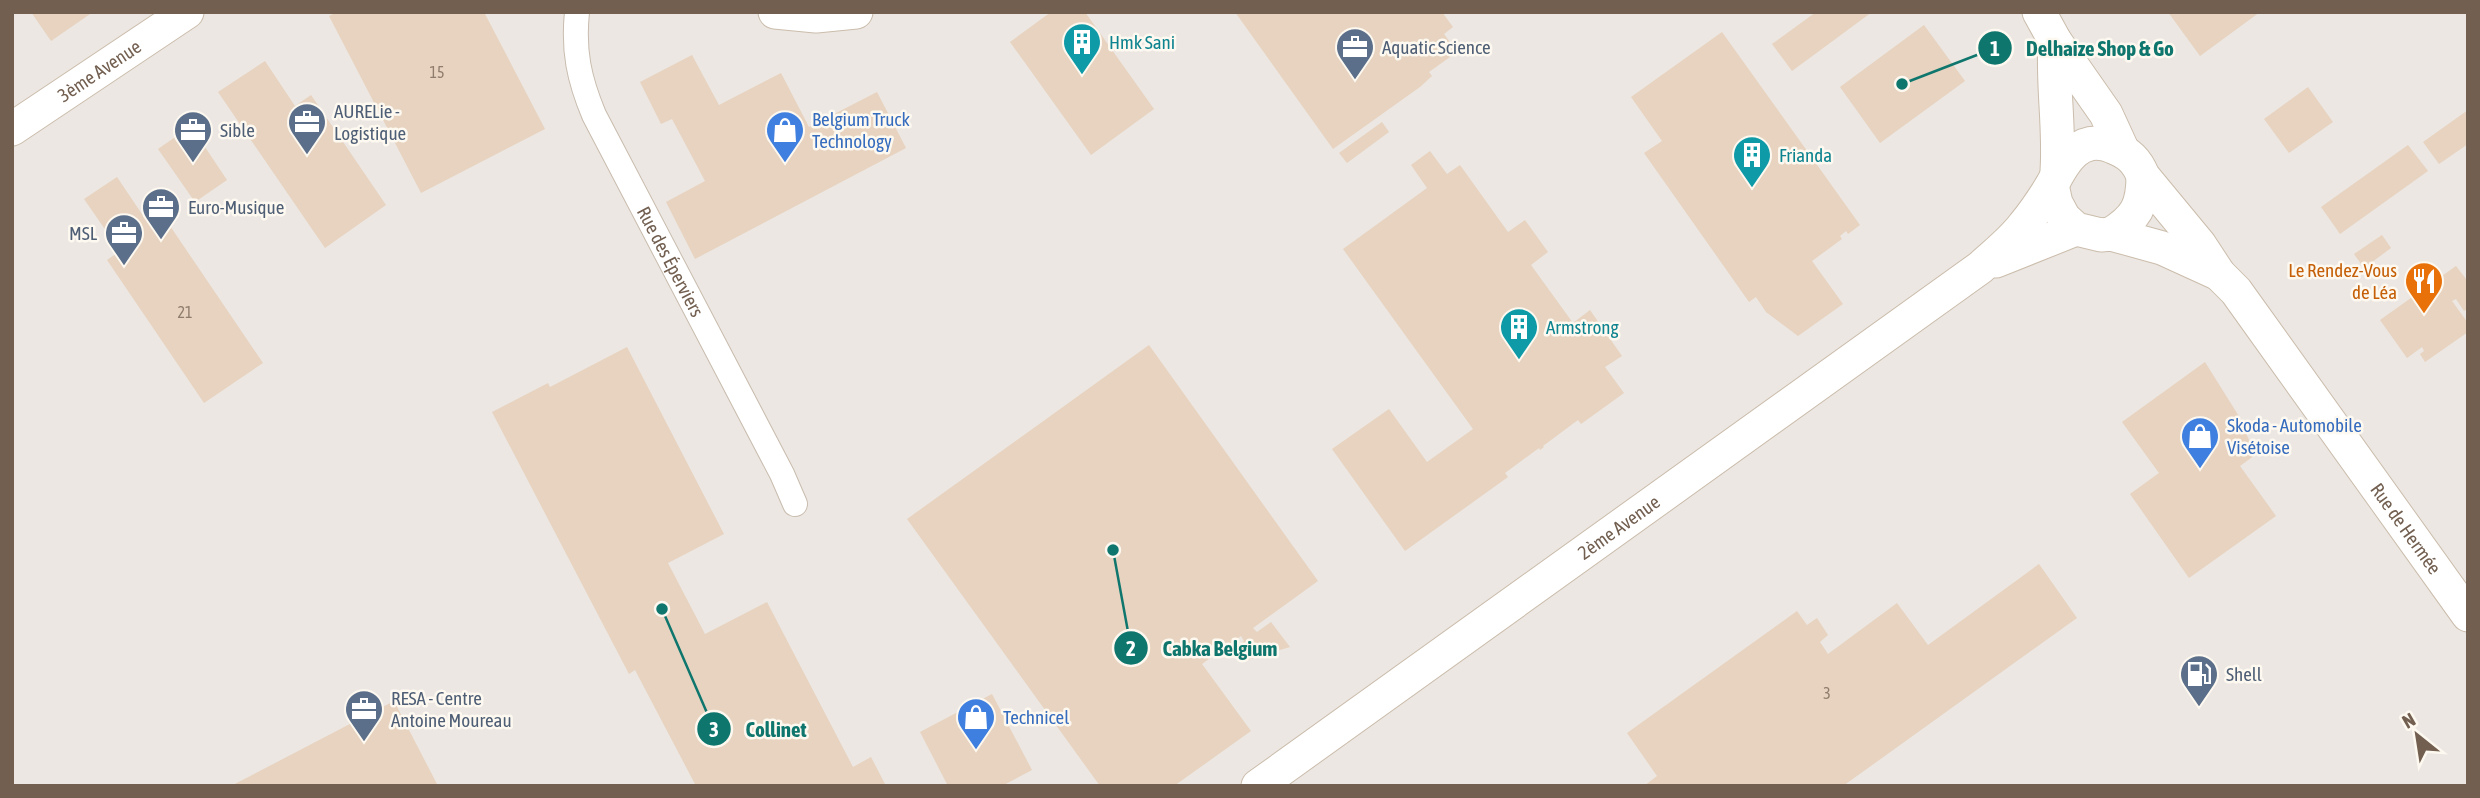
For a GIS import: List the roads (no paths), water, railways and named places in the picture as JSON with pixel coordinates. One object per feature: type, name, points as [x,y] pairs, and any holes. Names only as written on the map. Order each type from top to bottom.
[{"type":"street","name":"3ème Avenue","points":[[12,129],[187,12]]},
{"type":"street","name":"Rue des Éperviers","points":[[577,12],[574,40],[578,69],[594,115],[782,474],[795,504]]},
{"type":"street","points":[[775,12],[816,16],[856,12]]},
{"type":"street","name":"Rue de Hermée","points":[[2039,12],[2055,41],[2106,114],[2133,164],[2200,246],[2219,274],[2236,290],[2465,604]]},
{"type":"street","points":[[2055,41],[2053,69],[2059,139],[2054,178],[2056,203],[2064,218],[2076,229]]},
{"type":"street","points":[[2054,178],[2066,158],[2093,144],[2109,145],[2133,164],[2143,192],[2138,209],[2128,223],[2111,234]]},
{"type":"street","name":"2ème Avenue","points":[[1258,786],[1981,267],[2023,227],[2054,178]]},
{"type":"street","name":"Rue de Hermée","points":[[2076,229],[2101,235],[2111,234],[2162,248],[2219,274]]},
{"type":"street","name":"2ème Avenue","points":[[1981,267],[2076,229]]},
{"type":"place","name":"Hmk Sani","points":[[1082,76]]},
{"type":"place","name":"Aquatic Science","points":[[1355,81]]},
{"type":"place","name":"Delhaize Shop & Go","points":[[1902,84]]},
{"type":"place","name":"AURELie - Logistique","points":[[307,156]]},
{"type":"place","name":"Sible","points":[[193,164]]},
{"type":"place","name":"Belgium Truck Technology","points":[[785,164]]},
{"type":"place","name":"Frianda","points":[[1752,189]]},
{"type":"place","name":"Euro-Musique","points":[[161,241]]},
{"type":"place","name":"MSL","points":[[124,267]]},
{"type":"place","name":"Le Rendez-Vous de Léa","points":[[2424,315]]},
{"type":"place","name":"Armstrong","points":[[1519,361]]},
{"type":"place","name":"Skoda - Automobile Visétoise","points":[[2200,470]]},
{"type":"place","name":"Cabka Belgium","points":[[1113,550]]},
{"type":"place","name":"Collinet","points":[[662,609]]},
{"type":"place","name":"Shell","points":[[2199,708]]},
{"type":"place","name":"RESA - Centre Antoine Moureau","points":[[364,743]]},
{"type":"place","name":"Technicel","points":[[976,751]]}]
